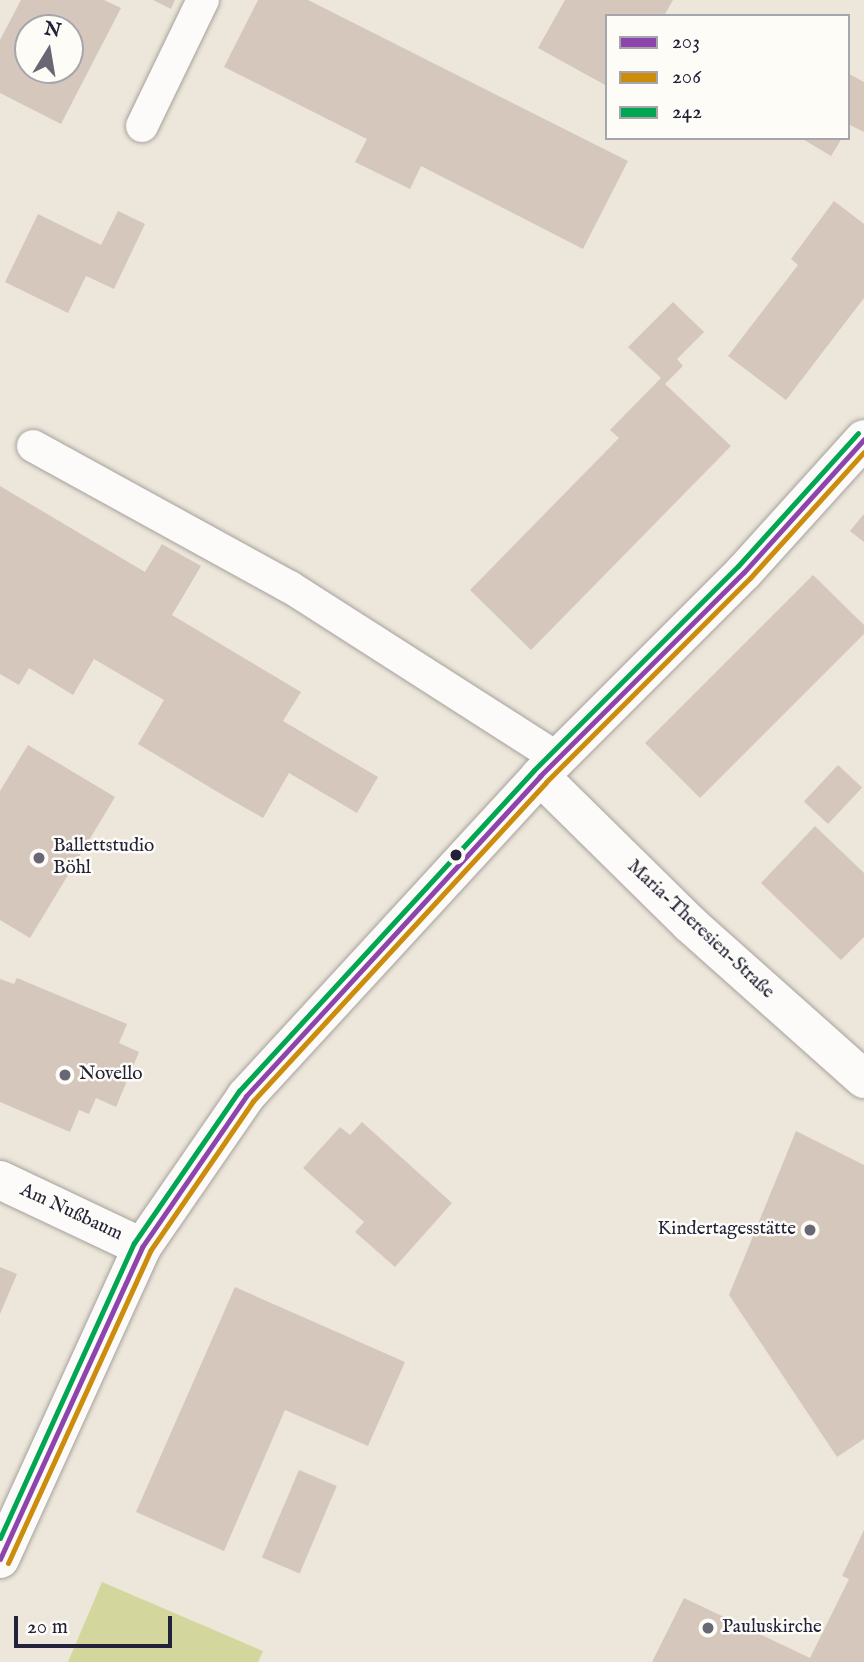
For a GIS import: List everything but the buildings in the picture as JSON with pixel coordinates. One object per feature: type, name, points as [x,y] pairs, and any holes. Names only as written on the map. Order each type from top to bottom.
[{"type":"street","points":[[0,1559],[142,1247],[246,1096],[548,767],[744,572],[864,439]]},
{"type":"street","name":"Maria-Theresien-Straße","points":[[548,767],[690,924],[864,1079]]},
{"type":"street","name":"Am Nußbaum","points":[[0,1180],[142,1247]]},
{"type":"lane","points":[[142,126],[204,0]]},
{"type":"lane","points":[[33,446],[290,587],[548,767]]},
{"type":"green space","points":[[102,1582],[263,1651],[258,1662],[68,1662]]},
{"type":"transit line","name":"242","points":[[0,1538],[134,1243],[239,1091],[534,770],[738,566],[858,433]]},
{"type":"transit line","name":"203","points":[[0,1559],[142,1247],[246,1096],[540,776],[744,572],[864,439]]},
{"type":"transit line","name":"206","points":[[8,1563],[150,1251],[253,1101],[546,782],[750,578],[864,452]]},
{"type":"place","name":"Ballettstudio Böhl","points":[[39,858]]},
{"type":"place","name":"Novello","points":[[65,1075]]},
{"type":"place","name":"Kindertagesstätte","points":[[810,1230]]},
{"type":"place","name":"Pauluskirche","points":[[708,1628]]}]
